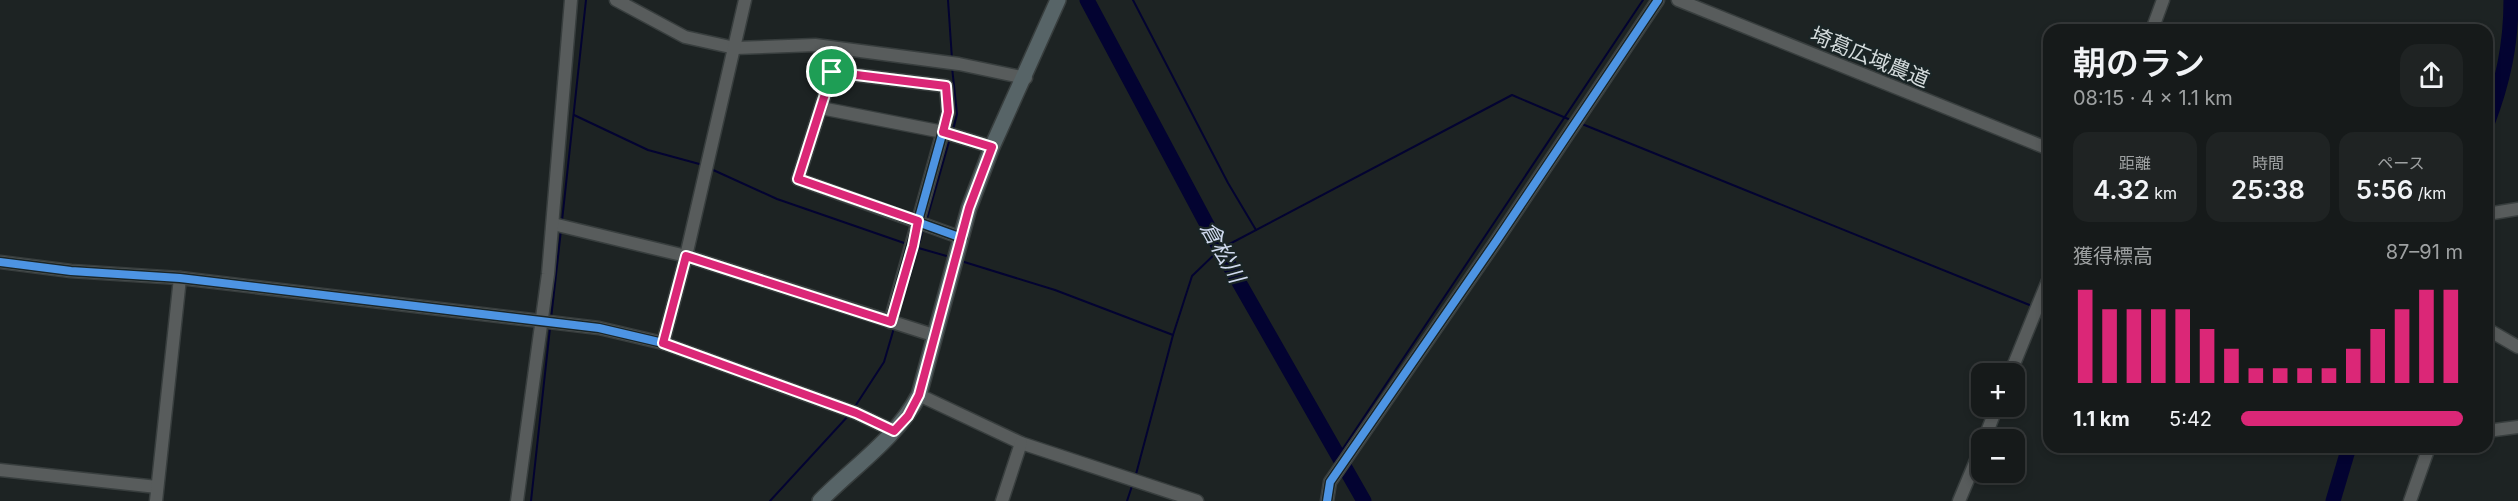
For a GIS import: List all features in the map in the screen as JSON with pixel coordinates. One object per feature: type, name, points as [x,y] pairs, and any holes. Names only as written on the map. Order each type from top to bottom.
[{"type":"main road","points":[[820,501],[894,431],[908,416],[919,395],[933,335],[969,208],[992,147],[1026,78],[1058,0]]},
{"type":"street","points":[[517,501],[553,224],[572,0]]},
{"type":"street","points":[[616,0],[685,37],[735,48],[815,45],[959,64],[1026,78]]},
{"type":"street","points":[[663,343],[686,256],[745,0]]},
{"type":"street","points":[[1327,501],[1330,482],[1497,240],[1658,0]]},
{"type":"street","name":"埼葛広域農道","points":[[1678,0],[2043,147]]},
{"type":"street","points":[[2154,24],[2163,0]]},
{"type":"street","points":[[891,322],[913,246],[918,221],[948,112],[946,86],[832,72],[798,179],[918,221],[962,238]]},
{"type":"street","points":[[821,108],[943,132],[992,147]]},
{"type":"street","points":[[2493,213],[2518,209]]},
{"type":"street","points":[[553,224],[686,256],[933,335]]},
{"type":"street","points":[[0,262],[71,271],[180,278],[599,328],[663,343],[856,413],[894,431]]},
{"type":"street","points":[[156,501],[180,278]]},
{"type":"street","points":[[2014,363],[2043,292]]},
{"type":"street","points":[[2493,332],[2518,347]]},
{"type":"street","points":[[919,395],[1021,443],[1197,501]]},
{"type":"street","points":[[2493,430],[2518,427]]},
{"type":"street","points":[[1002,501],[1021,443]]},
{"type":"street","points":[[2410,501],[2428,453]]},
{"type":"street","points":[[0,470],[157,487]]},
{"type":"street","points":[[1959,501],[1971,472]]},
{"type":"waterway","points":[[562,221],[586,0]]},
{"type":"waterway","points":[[948,0],[952,59]]},
{"type":"waterway","name":"倉松川","points":[[1087,0],[1220,249],[1364,501]]},
{"type":"waterway","points":[[1133,0],[1228,183],[1256,230]]},
{"type":"waterway","points":[[1338,456],[1643,0]]},
{"type":"waterway","points":[[2493,107],[2505,63],[2510,32],[2511,0]]},
{"type":"waterway","points":[[952,67],[957,114],[953,130]]},
{"type":"waterway","points":[[1135,478],[1173,335],[1192,276],[1220,249],[1512,95],[1573,121]]},
{"type":"waterway","points":[[574,115],[648,150],[703,165]]},
{"type":"waterway","points":[[1582,124],[2032,306]]},
{"type":"waterway","points":[[926,222],[950,138]]},
{"type":"waterway","points":[[711,169],[777,199],[907,244]]},
{"type":"waterway","points":[[551,319],[561,230]]},
{"type":"waterway","points":[[897,320],[923,230]]},
{"type":"waterway","points":[[915,247],[950,257]]},
{"type":"waterway","points":[[961,261],[1055,290],[1173,335]]},
{"type":"waterway","points":[[531,501],[550,328]]},
{"type":"waterway","points":[[854,408],[884,362],[894,328]]},
{"type":"waterway","points":[[770,501],[849,415]]},
{"type":"waterway","points":[[2333,501],[2347,453]]},
{"type":"waterway","points":[[1127,501],[1132,486]]},
{"type":"cycle path","points":[[1327,501],[1330,482],[1497,240],[1658,0]]},
{"type":"cycle path","points":[[890,322],[948,113],[946,86],[832,72],[798,179],[962,238]]},
{"type":"cycle path","points":[[0,262],[71,271],[180,278],[599,328],[663,343],[856,413],[894,431]]},
{"type":"route","points":[[832,72],[946,86],[948,112],[943,132],[992,147],[969,208],[933,335],[919,395],[908,416],[894,431],[879,426],[856,413],[663,343],[686,256],[891,322],[918,221],[798,179],[832,72]]}]
